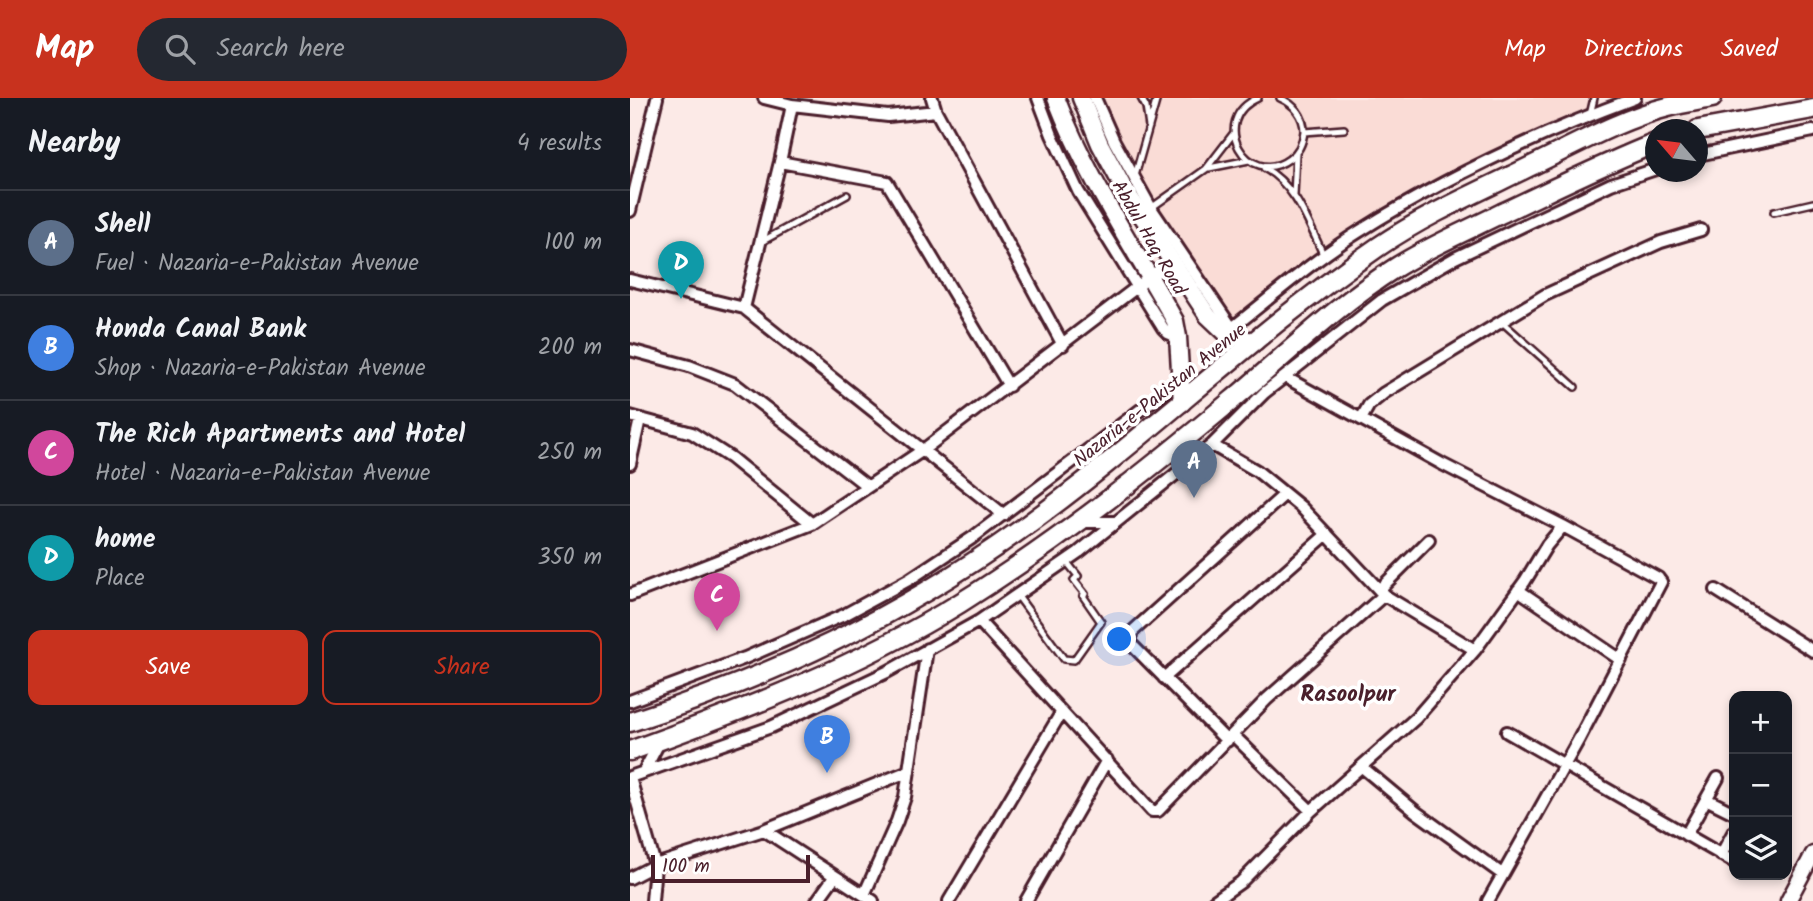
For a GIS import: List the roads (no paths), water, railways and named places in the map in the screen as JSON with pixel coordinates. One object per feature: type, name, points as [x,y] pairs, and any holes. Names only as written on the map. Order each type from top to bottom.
[{"type":"main road","name":"Abdul Haq Road","points":[[1056,98],[1071,136],[1144,282],[1175,321],[1182,403]]},
{"type":"main road","name":"Abdul Haq Road","points":[[1081,98],[1100,144],[1145,211],[1171,261],[1208,316],[1230,331]]},
{"type":"main road","name":"Nazaria-e-Pakistan Avenue","points":[[630,722],[795,661],[910,603],[1019,531],[1182,403],[1318,291],[1380,246],[1424,219],[1597,134],[1666,107],[1712,98]]},
{"type":"main road","points":[[1708,128],[1813,109]]},
{"type":"main road","points":[[630,751],[840,669],[902,638],[962,602],[1246,399],[1335,312],[1395,268],[1437,244],[1569,180],[1645,148]]},
{"type":"main road","points":[[1230,331],[1255,342]]},
{"type":"street","points":[[630,211],[657,98]]},
{"type":"street","points":[[764,98],[792,106],[888,116],[936,111]]},
{"type":"street","points":[[932,98],[936,111],[1063,345]]},
{"type":"street","points":[[1038,98],[1078,191],[1144,282]]},
{"type":"street","points":[[1096,98],[1128,183]]},
{"type":"street","points":[[1145,211],[1230,331],[1359,231],[1441,184],[1590,115],[1635,98]]},
{"type":"street","points":[[744,308],[792,106]]},
{"type":"street","points":[[1708,153],[1813,131]]},
{"type":"street","points":[[780,162],[887,182],[1009,386]]},
{"type":"street","points":[[652,901],[655,865],[630,777],[771,727],[887,672],[979,621],[1066,561],[1116,522],[1212,445],[1246,399],[1285,377],[1382,300],[1455,258],[1611,184],[1645,173]]},
{"type":"street","points":[[1361,419],[1369,405],[1384,393],[1545,295],[1661,242],[1701,230]]},
{"type":"street","points":[[630,595],[812,524],[923,450],[1171,261]]},
{"type":"street","points":[[630,280],[744,308],[966,487],[1004,514]]},
{"type":"street","points":[[630,350],[689,366],[734,384],[867,486]]},
{"type":"street","points":[[1285,377],[1441,464],[1563,526],[1661,582],[1564,766],[1488,901]]},
{"type":"street","points":[[630,701],[745,659],[844,615],[910,579],[1004,514],[1181,379]]},
{"type":"street","points":[[630,464],[635,418],[692,433],[731,458],[812,524]]},
{"type":"street","points":[[1212,445],[1257,471],[1285,494],[1382,593],[1475,650]]},
{"type":"street","points":[[1285,494],[1133,631],[1128,641],[1164,678],[1311,811]]},
{"type":"street","points":[[1077,522],[1116,522]]},
{"type":"street","points":[[1214,901],[1241,882],[1311,811],[1416,718],[1475,650],[1563,526]]},
{"type":"street","points":[[1164,678],[1327,534]]},
{"type":"street","points":[[979,621],[1155,812],[1267,699],[1382,593],[1429,540]]},
{"type":"street","points":[[1518,590],[1621,660]]},
{"type":"street","points":[[1716,590],[1813,651]]},
{"type":"street","points":[[844,615],[853,634]]},
{"type":"street","points":[[764,830],[869,898],[905,797],[928,649]]},
{"type":"street","points":[[950,901],[1061,713]]},
{"type":"street","points":[[1507,732],[1729,859]]},
{"type":"street","points":[[644,771],[662,740]]},
{"type":"street","points":[[1026,901],[1107,760]]},
{"type":"street","points":[[1362,767],[1416,812],[1502,874]]},
{"type":"street","points":[[630,878],[655,865],[764,830],[909,771]]},
{"type":"street","points":[[1686,835],[1718,778]]},
{"type":"street","points":[[1706,799],[1729,810]]},
{"type":"street","points":[[1721,855],[1729,840]]},
{"type":"street","points":[[1788,901],[1813,854]]},
{"type":"street","points":[[817,901],[835,876]]},
{"type":"street","points":[[1228,891],[1237,901]]},
{"type":"lane","points":[[1141,98],[1146,107],[1149,130]]},
{"type":"lane","points":[[1128,183],[1149,130],[1157,98]]},
{"type":"lane","points":[[1258,98],[1242,108],[1236,120],[1234,133],[1237,145],[1249,160],[1279,178],[1294,195],[1324,256]]},
{"type":"lane","points":[[1590,115],[1594,98]]},
{"type":"lane","points":[[1284,99],[1301,117],[1304,132],[1296,152],[1294,195]]},
{"type":"lane","points":[[1304,132],[1344,130]]},
{"type":"lane","points":[[1145,211],[1206,169],[1234,133]]},
{"type":"lane","points":[[1260,165],[1278,165],[1296,152]]},
{"type":"lane","points":[[1206,169],[1249,160]]},
{"type":"lane","points":[[761,242],[847,195]]},
{"type":"lane","points":[[1774,212],[1813,203]]},
{"type":"lane","points":[[1501,321],[1575,387]]},
{"type":"lane","points":[[1017,595],[1064,659],[1074,660],[1101,622],[1083,596],[1085,594],[1073,580],[1078,576],[1066,561]]},
{"type":"place","name":"home","points":[[681,299]]},
{"type":"place","name":"Shell","points":[[1194,498]]},
{"type":"place","name":"The Rich Apartments and Hotel","points":[[717,631]]},
{"type":"place","name":"Honda Canal Bank","points":[[827,773]]},
{"type":"district","name":"Rasoolpur","points":[[1348,693]]}]
